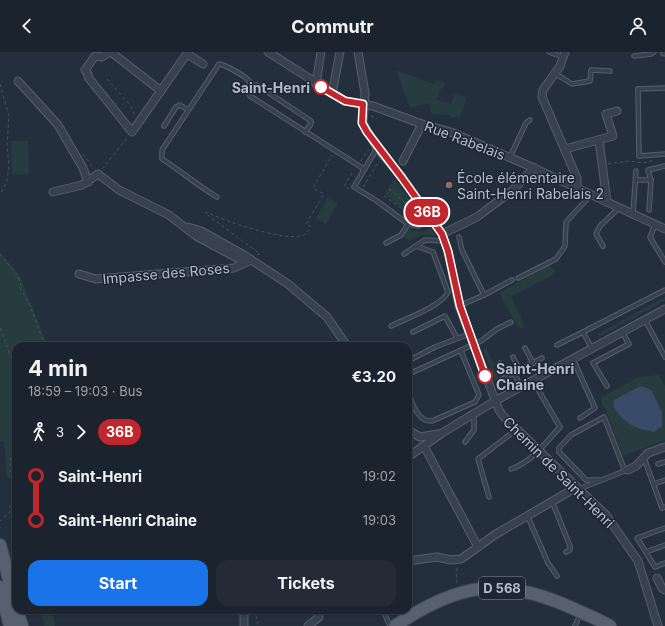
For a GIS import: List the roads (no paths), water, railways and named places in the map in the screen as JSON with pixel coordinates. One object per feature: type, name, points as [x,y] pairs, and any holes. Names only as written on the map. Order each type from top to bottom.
[{"type":"main road","points":[[0,544],[10,611],[10,626]]},
{"type":"main road","points":[[0,587],[10,611]]},
{"type":"main road","name":"D 568","points":[[396,625],[424,608],[449,596],[486,588],[503,588],[536,593],[610,626]]},
{"type":"main road","points":[[12,614],[22,626]]},
{"type":"street","points":[[161,91],[111,52],[102,57],[95,56],[84,70],[132,132],[139,121],[161,91],[187,53],[203,64]]},
{"type":"street","name":"Rue Rabelais","points":[[268,52],[316,84],[345,101],[373,106],[422,124],[451,132],[577,187],[665,229]]},
{"type":"street","points":[[316,84],[322,52]]},
{"type":"street","points":[[332,94],[340,52]]},
{"type":"street","name":"Chemin de Saint-Henri","points":[[358,52],[365,93],[362,123],[377,148],[402,178],[443,238],[460,306],[473,345],[495,401],[503,416],[606,515],[638,561],[658,626]]},
{"type":"street","points":[[564,54],[556,74],[543,90],[542,97],[577,178],[577,187]]},
{"type":"street","points":[[18,81],[58,125],[84,168],[88,182]]},
{"type":"street","points":[[565,149],[613,136],[606,114],[617,110]]},
{"type":"street","points":[[403,161],[422,124]]},
{"type":"street","points":[[598,140],[607,202]]},
{"type":"street","points":[[443,238],[477,217],[513,190],[534,168]]},
{"type":"street","points":[[53,192],[82,185],[98,174],[119,190],[244,255],[288,284],[328,317],[344,342]]},
{"type":"street","points":[[180,222],[203,240],[237,258],[251,260]]},
{"type":"street","name":"Impasse des Roses","points":[[79,274],[96,278],[234,268],[251,260]]},
{"type":"street","points":[[412,454],[442,433],[495,401],[665,309]]},
{"type":"street","points":[[412,432],[420,436],[442,433]]},
{"type":"street","points":[[424,446],[478,547]]},
{"type":"street","points":[[626,470],[636,466],[648,453],[665,447]]},
{"type":"street","points":[[412,560],[437,556],[451,560],[461,559],[527,515],[578,488]]},
{"type":"street","points":[[658,578],[662,588],[665,590]]},
{"type":"street","points":[[244,614],[244,626]]},
{"type":"street","points":[[308,626],[318,620],[318,614]]},
{"type":"lane","points":[[549,52],[564,54]]},
{"type":"lane","points":[[634,56],[651,54],[654,52]]},
{"type":"lane","points":[[217,197],[197,185],[192,179],[162,159],[162,150],[219,64],[222,64],[247,79],[251,86],[250,96],[364,169]]},
{"type":"lane","points":[[556,74],[572,84],[590,81],[591,70],[610,71]]},
{"type":"lane","points":[[251,86],[257,85],[311,121],[311,124],[305,132]]},
{"type":"lane","points":[[665,88],[638,89],[638,156],[665,154]]},
{"type":"lane","points":[[164,126],[176,107],[180,105],[188,110]]},
{"type":"lane","points":[[510,158],[526,123],[530,120]]},
{"type":"lane","points":[[377,148],[354,187],[408,224],[418,226],[432,220]]},
{"type":"lane","points":[[649,210],[651,180],[648,170],[665,166]]},
{"type":"lane","points":[[633,215],[636,171]]},
{"type":"lane","points":[[636,180],[651,180]]},
{"type":"lane","points":[[518,278],[556,259],[565,246],[566,222],[591,195]]},
{"type":"lane","points":[[603,246],[596,234],[600,226],[619,208]]},
{"type":"lane","points":[[386,244],[401,235],[408,224]]},
{"type":"lane","points":[[655,225],[650,237],[665,262]]},
{"type":"lane","points":[[459,237],[462,250],[484,295]]},
{"type":"lane","points":[[404,254],[425,240],[443,238]]},
{"type":"lane","points":[[391,326],[437,303],[446,296],[448,292],[433,252],[416,246]]},
{"type":"lane","points":[[460,306],[512,280]]},
{"type":"lane","points":[[557,345],[665,290]]},
{"type":"lane","points":[[413,332],[445,316],[457,338]]},
{"type":"lane","points":[[645,320],[665,357]]},
{"type":"lane","points":[[412,373],[473,345],[497,329],[511,322]]},
{"type":"lane","points":[[583,332],[592,349]]},
{"type":"lane","points":[[606,386],[593,363],[629,344],[622,332]]},
{"type":"lane","points":[[412,359],[469,334]]},
{"type":"lane","points":[[525,348],[533,363]]},
{"type":"lane","points":[[412,402],[420,418],[426,421],[432,421],[475,402],[479,395],[461,351]]},
{"type":"lane","points":[[513,357],[520,370]]},
{"type":"lane","points":[[501,380],[542,358]]},
{"type":"lane","points":[[573,359],[595,408],[580,418]]},
{"type":"lane","points":[[500,363],[507,377]]},
{"type":"lane","points":[[514,373],[521,388]]},
{"type":"lane","points":[[511,469],[519,466],[539,450],[560,426],[533,381]]},
{"type":"lane","points":[[465,442],[474,430],[474,414]]},
{"type":"lane","points":[[578,488],[626,470],[604,417],[571,435],[559,448],[559,452],[586,480],[599,480]]},
{"type":"lane","points":[[489,497],[478,459],[517,429]]},
{"type":"lane","points":[[420,436],[424,446]]},
{"type":"lane","points":[[644,458],[662,508],[665,507]]},
{"type":"lane","points":[[658,464],[665,462]]},
{"type":"lane","points":[[654,484],[665,480]]},
{"type":"lane","points":[[552,501],[570,546],[570,550],[566,552]]},
{"type":"lane","points":[[527,515],[548,563],[557,576]]},
{"type":"lane","points":[[665,528],[637,538],[655,567],[665,563]]},
{"type":"lane","points":[[646,552],[665,545]]},
{"type":"lane","points":[[10,611],[17,626]]},
{"type":"lane","points":[[575,626],[581,612]]},
{"type":"lane","points":[[386,614],[396,625]]},
{"type":"water","points":[[641,386],[651,390],[662,412],[662,426],[654,432],[635,427],[630,424],[621,417],[613,406],[614,400]]},
{"type":"place","name":"Saint-Henri","points":[[321,87]]},
{"type":"place","name":"École élémentaire Saint-Henri Rabelais 2","points":[[449,185]]},
{"type":"place","name":"Saint-Henri Chaine","points":[[485,376]]}]
